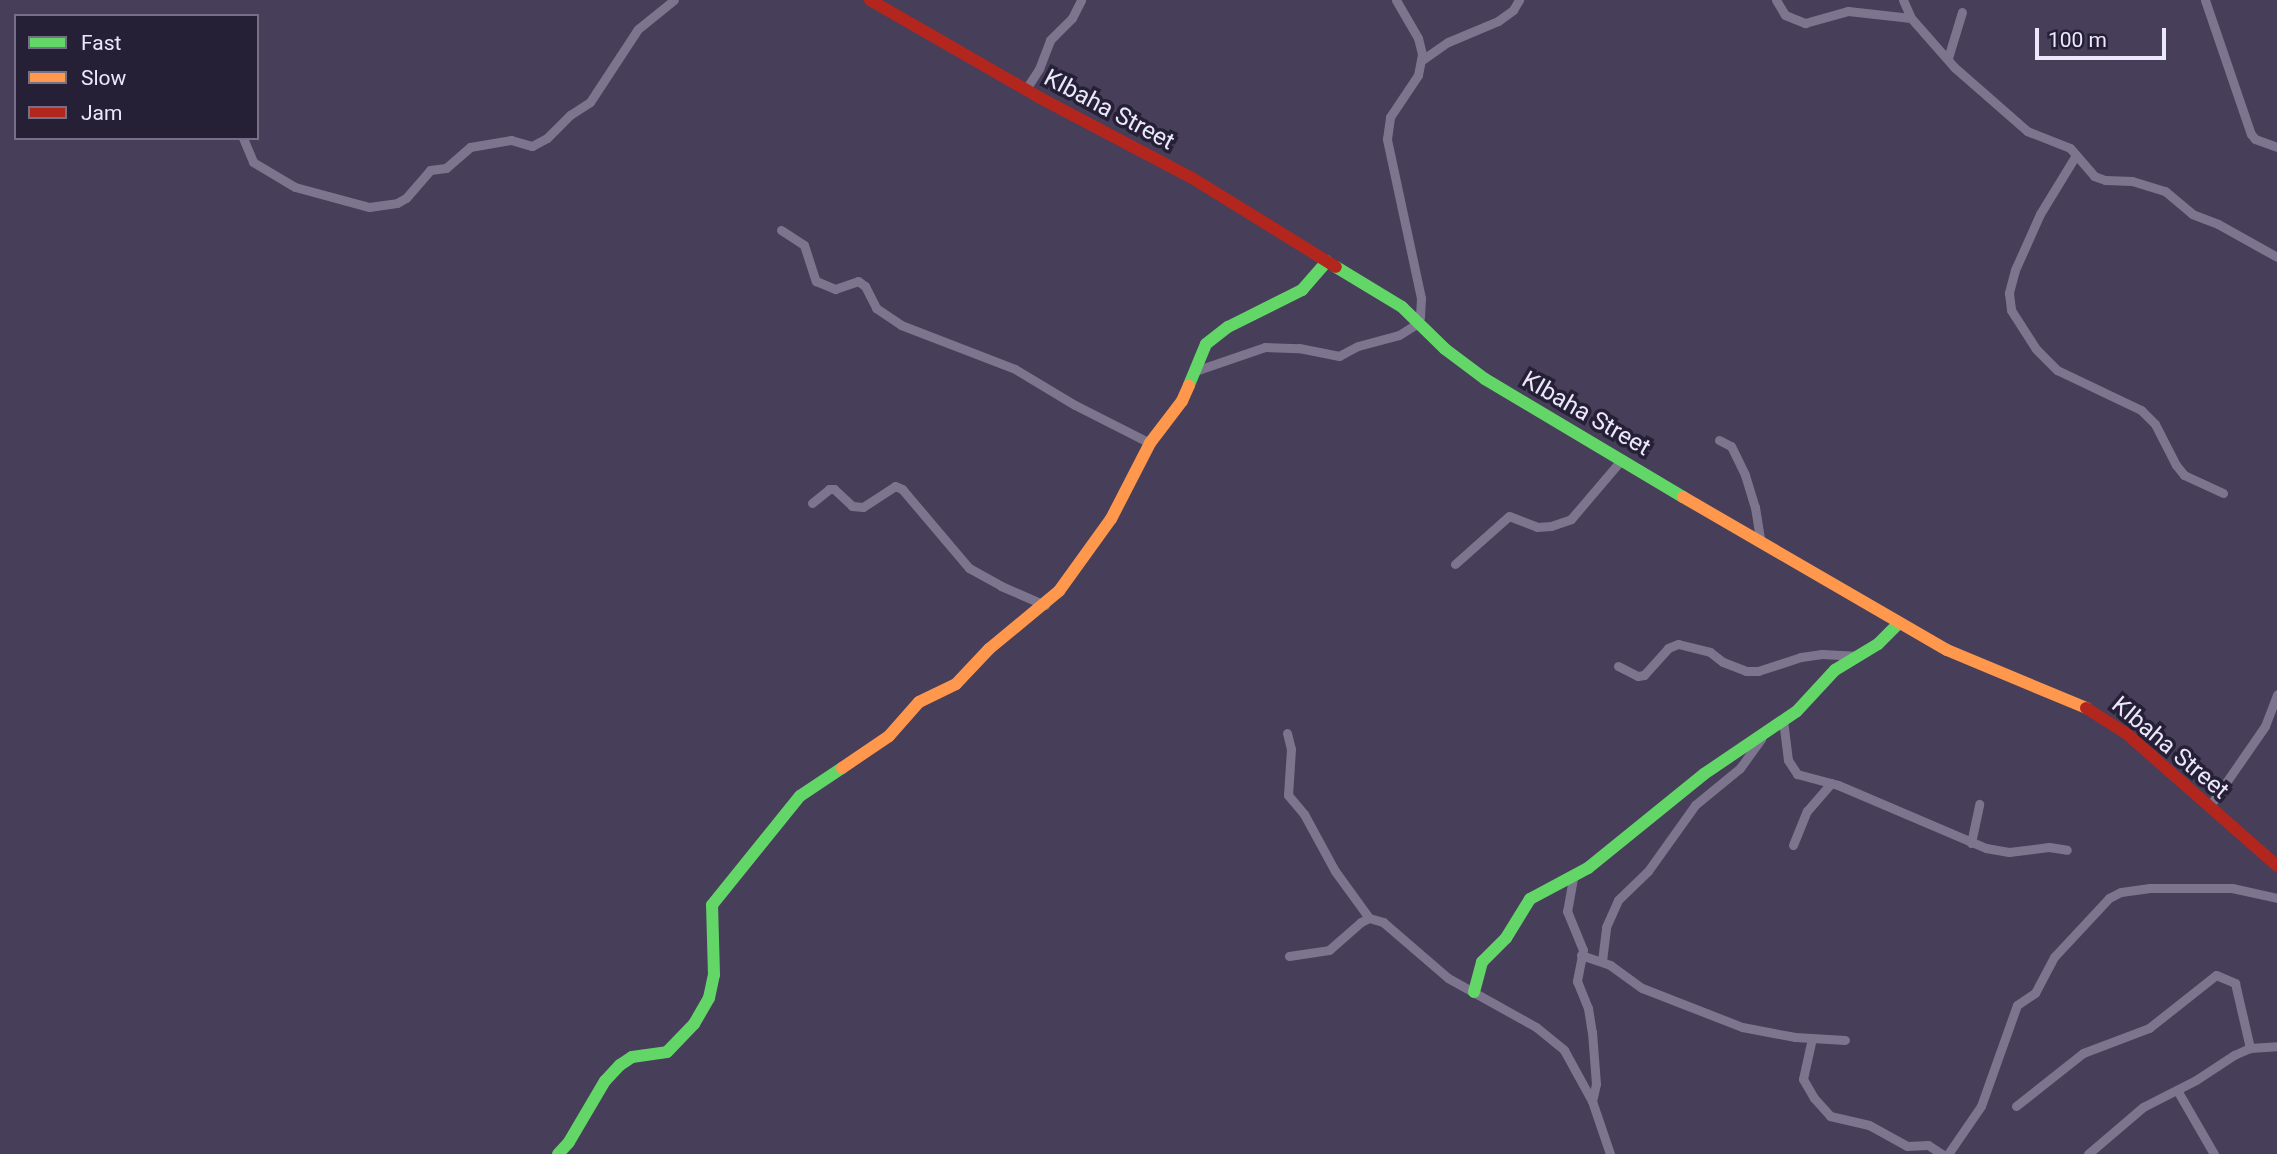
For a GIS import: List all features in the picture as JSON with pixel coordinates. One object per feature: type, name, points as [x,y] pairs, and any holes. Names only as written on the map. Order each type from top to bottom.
[{"type":"street","points":[[244,140],[253,162],[295,187],[369,207],[397,203],[406,198],[430,170],[446,168],[470,147],[511,140],[532,145],[547,138],[570,115],[590,102],[638,29],[674,0]]},
{"type":"street","name":"KIbaha Street","points":[[870,0],[1026,89],[1192,178],[1384,295],[1418,321],[1445,349],[1485,379],[1761,543],[1899,623],[1972,661],[2071,700],[2102,716],[2277,866]]},
{"type":"street","points":[[1026,89],[1039,69],[1049,40],[1072,18],[1081,0]]},
{"type":"street","points":[[1195,371],[1265,347],[1299,348],[1339,356],[1358,346],[1399,335],[1418,321],[1422,312],[1421,298],[1387,139],[1390,117],[1418,75],[1422,60],[1418,38],[1396,0]]},
{"type":"street","points":[[1422,60],[1448,42],[1498,21],[1513,10],[1519,0]]},
{"type":"street","points":[[1776,0],[1785,15],[1805,23],[1815,23],[1837,12],[1910,18]]},
{"type":"street","points":[[1903,0],[1910,18],[2018,124],[2034,134],[2064,144],[2094,176],[2105,180],[2132,181],[2165,191],[2192,214],[2218,224],[2277,257]]},
{"type":"street","points":[[2205,0],[2251,134],[2255,139],[2277,147]]},
{"type":"street","points":[[1948,58],[1962,12]]},
{"type":"street","points":[[2076,155],[2040,214],[2015,270],[2009,293],[2011,310],[2036,349],[2057,370],[2141,410],[2155,424],[2171,458],[2184,475],[2223,493]]},
{"type":"street","points":[[781,230],[804,245],[816,281],[835,289],[858,281],[866,286],[876,308],[901,325],[1015,369],[1075,405],[1150,443]]},
{"type":"street","points":[[558,1154],[569,1142],[605,1081],[620,1065],[632,1057],[667,1052],[694,1024],[709,998],[715,975],[712,905],[780,817],[800,796],[889,736],[919,702],[956,684],[989,649],[1045,605],[1096,542],[1150,443],[1178,408],[1210,339],[1302,290],[1327,261]]},
{"type":"street","points":[[1718,440],[1731,446],[1745,475],[1755,507],[1761,543]]},
{"type":"street","points":[[1455,564],[1509,516],[1537,527],[1571,519],[1622,459]]},
{"type":"street","points":[[812,503],[829,489],[834,489],[852,506],[863,507],[895,486],[902,489],[969,568],[1012,592],[1045,605]]},
{"type":"street","points":[[1474,992],[1482,962],[1506,938],[1525,906],[1541,892],[1573,878],[1704,774],[1762,737],[1804,704],[1835,670],[1878,644],[1899,623]]},
{"type":"street","points":[[1618,666],[1638,676],[1644,675],[1668,648],[1678,644],[1710,652],[1723,662],[1746,671],[1758,671],[1801,657],[1822,654],[1855,656]]},
{"type":"street","points":[[2209,807],[2264,726],[2277,694]]},
{"type":"street","points":[[1783,720],[1791,768],[1803,777],[1831,783],[1971,843],[2008,852],[2049,847],[2067,850]]},
{"type":"street","points":[[1287,733],[1292,748],[1288,795],[1304,814],[1335,871],[1369,918],[1392,928],[1429,963],[1536,1027],[1564,1050],[1592,1101],[1610,1154]]},
{"type":"street","points":[[1602,961],[1606,927],[1618,900],[1648,871],[1695,805],[1740,768],[1762,737]]},
{"type":"street","points":[[1793,845],[1807,811],[1831,783]]},
{"type":"street","points":[[1971,843],[1979,804]]},
{"type":"street","points":[[1573,878],[1567,911],[1581,940],[1577,981],[1591,1018],[1596,1072],[1592,1101]]},
{"type":"street","points":[[1948,1154],[1981,1106],[2017,1005],[2035,993],[2054,957],[2109,898],[2121,892],[2150,888],[2232,888],[2277,898]]},
{"type":"street","points":[[1289,956],[1329,950],[1369,918]]},
{"type":"street","points":[[1581,956],[1602,961],[1642,988],[1742,1027],[1812,1038],[1845,1040]]},
{"type":"street","points":[[2016,1106],[2083,1053],[2149,1028],[2216,975],[2235,983],[2250,1048]]},
{"type":"street","points":[[1812,1038],[1803,1079],[1825,1111],[1843,1121],[1869,1125],[1907,1146],[1928,1145],[1942,1154]]},
{"type":"street","points":[[2088,1154],[2130,1115],[2250,1048],[2277,1046]]},
{"type":"street","points":[[2177,1090],[2214,1154]]},
{"type":"traffic: fast","points":[[1189,385],[1206,344],[1228,327],[1302,290],[1327,261]]},
{"type":"traffic: fast","points":[[1336,267],[1402,307],[1445,349],[1485,379],[1683,497]]},
{"type":"traffic: fast","points":[[1474,992],[1482,962],[1506,938],[1530,899],[1588,868],[1704,774],[1797,711],[1835,670],[1878,644],[1899,623]]},
{"type":"traffic: fast","points":[[558,1154],[569,1142],[605,1081],[620,1065],[632,1057],[667,1052],[694,1024],[709,998],[714,975],[712,905],[800,796],[842,768]]},
{"type":"traffic: slow","points":[[842,768],[889,736],[919,702],[956,684],[989,649],[1059,591],[1111,519],[1150,443],[1182,401],[1189,385]]},
{"type":"traffic: slow","points":[[1683,497],[1947,650],[2086,708]]},
{"type":"traffic: jam","points":[[870,0],[1042,99],[1192,178],[1336,267]]},
{"type":"traffic: jam","points":[[2086,708],[2127,734],[2277,866]]}]
